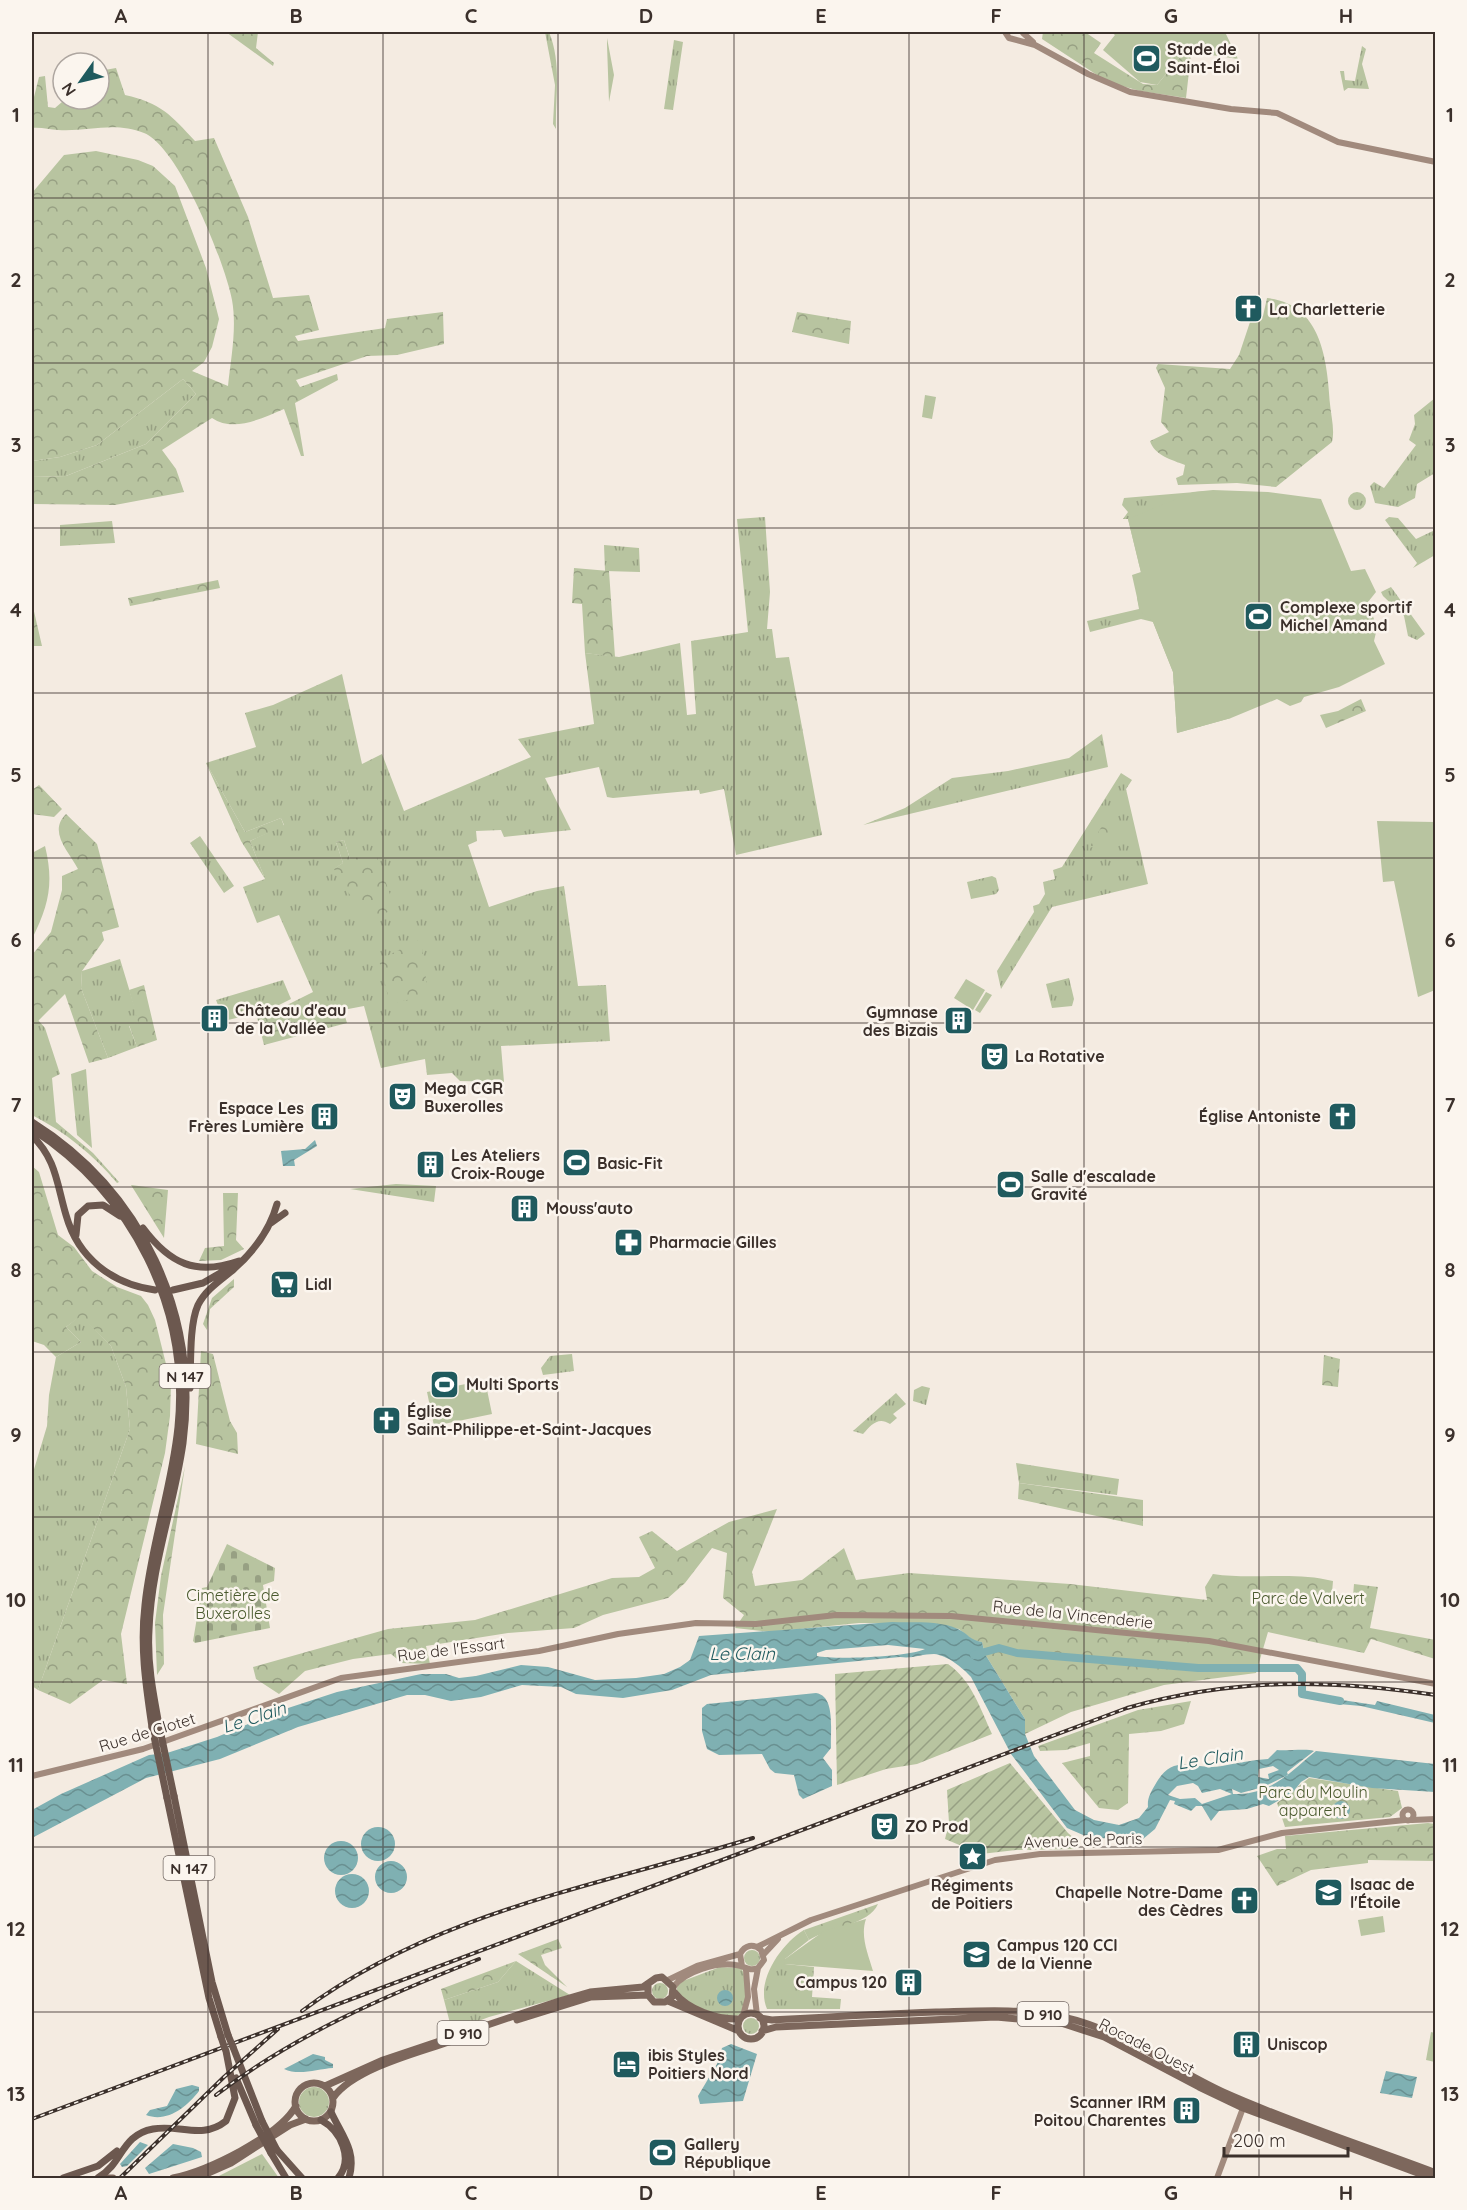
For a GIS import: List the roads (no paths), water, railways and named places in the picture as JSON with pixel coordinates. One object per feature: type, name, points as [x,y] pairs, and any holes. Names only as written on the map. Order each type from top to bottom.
[{"type":"highway","name":"N 147","points":[[32,1122],[68,1147],[113,1191],[143,1235],[166,1281],[173,1302],[185,1371],[183,1444],[156,1571],[149,1617],[149,1656],[156,1726]]},
{"type":"highway","name":"N 147","points":[[32,1129],[74,1161],[112,1200],[144,1249],[159,1282],[174,1335],[180,1396],[175,1445],[150,1570],[143,1619],[144,1668],[200,1940],[228,2049],[259,2123],[294,2178]]},
{"type":"highway","points":[[32,1136],[51,1161],[66,1215],[78,1243],[93,1262],[112,1277],[134,1287],[155,1290]]},
{"type":"highway","points":[[113,1191],[123,1199],[156,1245],[169,1256],[190,1266],[206,1268],[242,1260]]},
{"type":"highway","points":[[183,1444],[186,1434],[196,1310],[205,1294],[261,1240],[277,1204]]},
{"type":"highway","points":[[78,1243],[75,1227],[78,1215],[92,1205],[108,1206],[122,1220],[159,1282]]},
{"type":"highway","points":[[269,1224],[285,1213]]},
{"type":"highway","points":[[173,1290],[202,1283],[242,1260]]},
{"type":"highway","points":[[63,2178],[98,2166],[136,2135],[154,2129],[203,2132],[212,2130],[226,2121],[235,2098],[228,2049]]},
{"type":"highway","points":[[331,2112],[351,2149],[353,2162],[349,2178]]},
{"type":"highway","points":[[321,2120],[332,2128],[344,2149],[346,2163],[338,2178]]},
{"type":"highway","points":[[98,2178],[110,2169],[124,2146]]},
{"type":"highway","name":"N 147","points":[[275,2151],[286,2178]]},
{"type":"highway","name":"N 147","points":[[275,2151],[302,2178]]},
{"type":"main road","points":[[1005,32],[1009,38],[1035,45],[1097,78],[1130,92],[1231,109],[1277,113],[1344,144],[1436,162]]},
{"type":"main road","points":[[1018,39],[1023,32],[1035,45]]},
{"type":"main road","name":"Rue de la Vincenderie","points":[[606,1637],[674,1625],[756,1624],[836,1615],[974,1618],[1209,1641],[1436,1684]]},
{"type":"main road","name":"Rue de l'Essart","points":[[301,1690],[355,1675],[539,1651],[606,1637]]},
{"type":"main road","name":"Rue de Clotet","points":[[32,1776],[143,1749],[301,1690]]},
{"type":"main road","name":"Avenue de Paris","points":[[1406,1817],[1407,1810],[1436,1818]]},
{"type":"main road","name":"Avenue de Paris","points":[[757,1947],[793,1928],[978,1864],[1015,1857],[1218,1850],[1282,1833],[1382,1823],[1406,1817],[1436,1818]]},
{"type":"main road","name":"Avenue de Paris","points":[[764,1954],[793,1928]]},
{"type":"main road","points":[[746,1946],[757,1947],[764,1954],[764,1960],[758,1968],[754,1989],[762,2031],[758,2037],[751,2039],[744,2037],[739,2031],[668,2001],[658,2003],[648,1995],[648,1985],[656,1977],[668,1980],[697,1966],[740,1953],[746,1946]]},
{"type":"main road","points":[[739,2031],[748,1997],[740,1953]]},
{"type":"main road","points":[[668,2001],[673,1989],[683,1978],[713,1966],[758,1968]]},
{"type":"main road","points":[[668,1980],[688,2005],[702,2012],[725,2019],[759,2016]]},
{"type":"main road","name":"D 910","points":[[325,2086],[383,2060],[574,1996],[648,1985]]},
{"type":"main road","name":"D 910","points":[[333,2098],[343,2087],[368,2073],[458,2039],[584,1999],[608,1995],[648,1995]]},
{"type":"main road","name":"D 910","points":[[759,2016],[772,2020],[902,2013],[1017,2011],[1078,2021],[1125,2038],[1193,2077],[1239,2099],[1436,2173]]},
{"type":"main road","name":"Rocade Ouest","points":[[762,2031],[776,2027],[996,2017],[1046,2021],[1104,2037],[1243,2108],[1431,2178]]},
{"type":"main road","points":[[197,2178],[231,2163],[290,2125],[306,2119],[321,2120],[331,2112],[333,2098],[325,2086],[311,2083],[302,2087],[296,2095],[296,2106],[306,2119]]},
{"type":"main road","points":[[1217,2178],[1243,2108],[1239,2099]]},
{"type":"main road","points":[[173,2178],[207,2168],[233,2155],[285,2120],[296,2106]]},
{"type":"main road","points":[[1243,2108],[1251,2106],[1299,2122]]},
{"type":"main road","points":[[98,2178],[113,2178]]},
{"type":"water","points":[[315,1140],[317,1146],[294,1160],[295,1166],[283,1166],[281,1151],[305,1149]]},
{"type":"water","name":"Le Clain","points":[[892,1622],[934,1623],[958,1629],[982,1642],[985,1654],[1025,1719],[1025,1734],[1034,1756],[1075,1810],[1094,1820],[1119,1825],[1139,1818],[1148,1807],[1155,1785],[1162,1774],[1170,1768],[1178,1765],[1212,1767],[1268,1759],[1277,1750],[1314,1751],[1287,1772],[1288,1775],[1316,1751],[1435,1764],[1435,1792],[1372,1788],[1309,1777],[1301,1782],[1293,1792],[1269,1806],[1263,1804],[1247,1809],[1219,1811],[1211,1821],[1202,1806],[1196,1806],[1191,1811],[1170,1800],[1155,1829],[1143,1839],[1090,1838],[1067,1828],[1011,1754],[971,1677],[949,1659],[934,1654],[711,1675],[672,1690],[623,1698],[576,1694],[561,1687],[522,1685],[481,1697],[451,1701],[425,1695],[407,1695],[298,1727],[220,1759],[146,1778],[32,1838],[32,1810],[61,1794],[149,1755],[167,1753],[217,1737],[282,1710],[337,1692],[421,1674],[446,1674],[459,1678],[521,1665],[548,1667],[595,1680],[664,1674],[690,1660],[699,1636]],"holes":[[[888,1645],[925,1649],[871,1657],[817,1656],[817,1653],[826,1650]],[[1273,1766],[1279,1770],[1268,1774],[1269,1779],[1258,1777],[1259,1769]],[[1286,1776],[1258,1791],[1233,1794],[1232,1789],[1241,1793],[1263,1787]],[[1193,1783],[1202,1793],[1220,1789],[1232,1794],[1202,1804],[1195,1798],[1180,1799],[1168,1795],[1177,1786]]]},
{"type":"water","points":[[816,1693],[827,1700],[831,1715],[831,1748],[823,1758],[832,1770],[832,1786],[803,1799],[799,1795],[794,1775],[775,1773],[770,1769],[762,1754],[719,1755],[707,1749],[702,1731],[702,1708],[707,1704]]},
{"type":"water","points":[[1342,1700],[1375,1705],[1377,1701],[1435,1715],[1435,1723],[1361,1706],[1339,1704]]},
{"type":"water","points":[[1341,1801],[1347,1804],[1350,1810],[1347,1816],[1341,1819],[1335,1816],[1332,1810],[1335,1804]]},
{"type":"water","points":[[378,1827],[390,1832],[395,1844],[390,1856],[378,1861],[366,1856],[361,1844],[366,1832]]},
{"type":"water","points":[[341,1841],[353,1846],[358,1858],[353,1870],[341,1875],[329,1870],[324,1858],[329,1846]]},
{"type":"water","points":[[391,1861],[403,1865],[407,1877],[403,1889],[391,1893],[379,1889],[375,1877],[379,1865]]},
{"type":"water","points":[[352,1874],[364,1879],[369,1891],[364,1903],[352,1908],[340,1903],[335,1891],[340,1879]]},
{"type":"water","points":[[725,1990],[731,1992],[733,1998],[731,2004],[725,2006],[719,2004],[717,1998],[719,1992]]},
{"type":"water","points":[[731,2044],[757,2054],[743,2101],[700,2104],[698,2096],[717,2064],[722,2048]]},
{"type":"water","points":[[313,2054],[325,2057],[325,2060],[333,2064],[333,2068],[302,2072],[284,2069]]},
{"type":"water","points":[[1386,2071],[1417,2077],[1412,2098],[1380,2093]]},
{"type":"water","points":[[192,2085],[199,2087],[199,2091],[189,2103],[176,2112],[161,2117],[146,2115],[150,2110],[167,2106],[176,2089]]},
{"type":"water","points":[[140,2142],[148,2145],[127,2166],[122,2167],[120,2164]]},
{"type":"water","points":[[173,2144],[193,2148],[201,2152],[202,2157],[149,2174],[145,2168]]},
{"type":"waterway","points":[[974,1655],[999,1648],[1017,1653],[1198,1668],[1297,1668],[1302,1674],[1302,1694],[1340,1701]]},
{"type":"railway","points":[[32,2119],[1127,1708],[1205,1691],[1280,1684],[1357,1686],[1436,1695]]},
{"type":"railway","points":[[302,2011],[353,1977],[407,1949],[462,1925],[519,1905],[753,1838]]},
{"type":"railway","points":[[216,2095],[278,2053],[342,2018],[479,1959]]},
{"type":"railway","points":[[120,2178],[224,2077],[278,2029]]},
{"type":"place","name":"Stade de Saint-Éloi","points":[[1146,58]]},
{"type":"place","name":"La Charletterie","points":[[1248,309]]},
{"type":"place","name":"Complexe sportif Michel Amand","points":[[1259,616]]},
{"type":"place","name":"Château d'eau de la Vallée","points":[[214,1019]]},
{"type":"place","name":"Gymnase des Bizais","points":[[959,1021]]},
{"type":"place","name":"La Rotative","points":[[994,1056]]},
{"type":"place","name":"Mega CGR Buxerolles","points":[[403,1097]]},
{"type":"place","name":"Église Antoniste","points":[[1342,1116]]},
{"type":"place","name":"Espace Les Frères Lumière","points":[[325,1117]]},
{"type":"place","name":"Basic-Fit","points":[[576,1163]]},
{"type":"place","name":"Les Ateliers Croix-Rouge","points":[[430,1164]]},
{"type":"place","name":"Salle d'escalade Gravité","points":[[1010,1185]]},
{"type":"place","name":"Mouss'auto","points":[[525,1208]]},
{"type":"place","name":"Pharmacie Gilles","points":[[628,1242]]},
{"type":"place","name":"Lidl","points":[[284,1284]]},
{"type":"place","name":"Multi Sports","points":[[445,1384]]},
{"type":"place","name":"Église Saint-Philippe-et-Saint-Jacques","points":[[386,1420]]},
{"type":"place","name":"ZO Prod","points":[[884,1826]]},
{"type":"place","name":"Régiments de Poitiers","points":[[972,1857]]},
{"type":"place","name":"Isaac de l'Étoile","points":[[1329,1893]]},
{"type":"place","name":"Chapelle Notre-Dame des Cèdres","points":[[1244,1901]]},
{"type":"place","name":"Campus 120 CCI de la Vienne","points":[[976,1954]]},
{"type":"place","name":"Campus 120","points":[[908,1982]]},
{"type":"place","name":"Uniscop","points":[[1246,2044]]},
{"type":"place","name":"ibis Styles Poitiers Nord","points":[[627,2064]]},
{"type":"place","name":"Scanner IRM Poitou Charentes","points":[[1187,2111]]},
{"type":"place","name":"Gallery République","points":[[663,2153]]},
{"type":"park label","name":"Parc de Valvert","points":[[1308,1598]]},
{"type":"park label","name":"Cimetière de Buxerolles","points":[[233,1604]]},
{"type":"park label","name":"Parc du Moulin apparent","points":[[1313,1801]]}]
